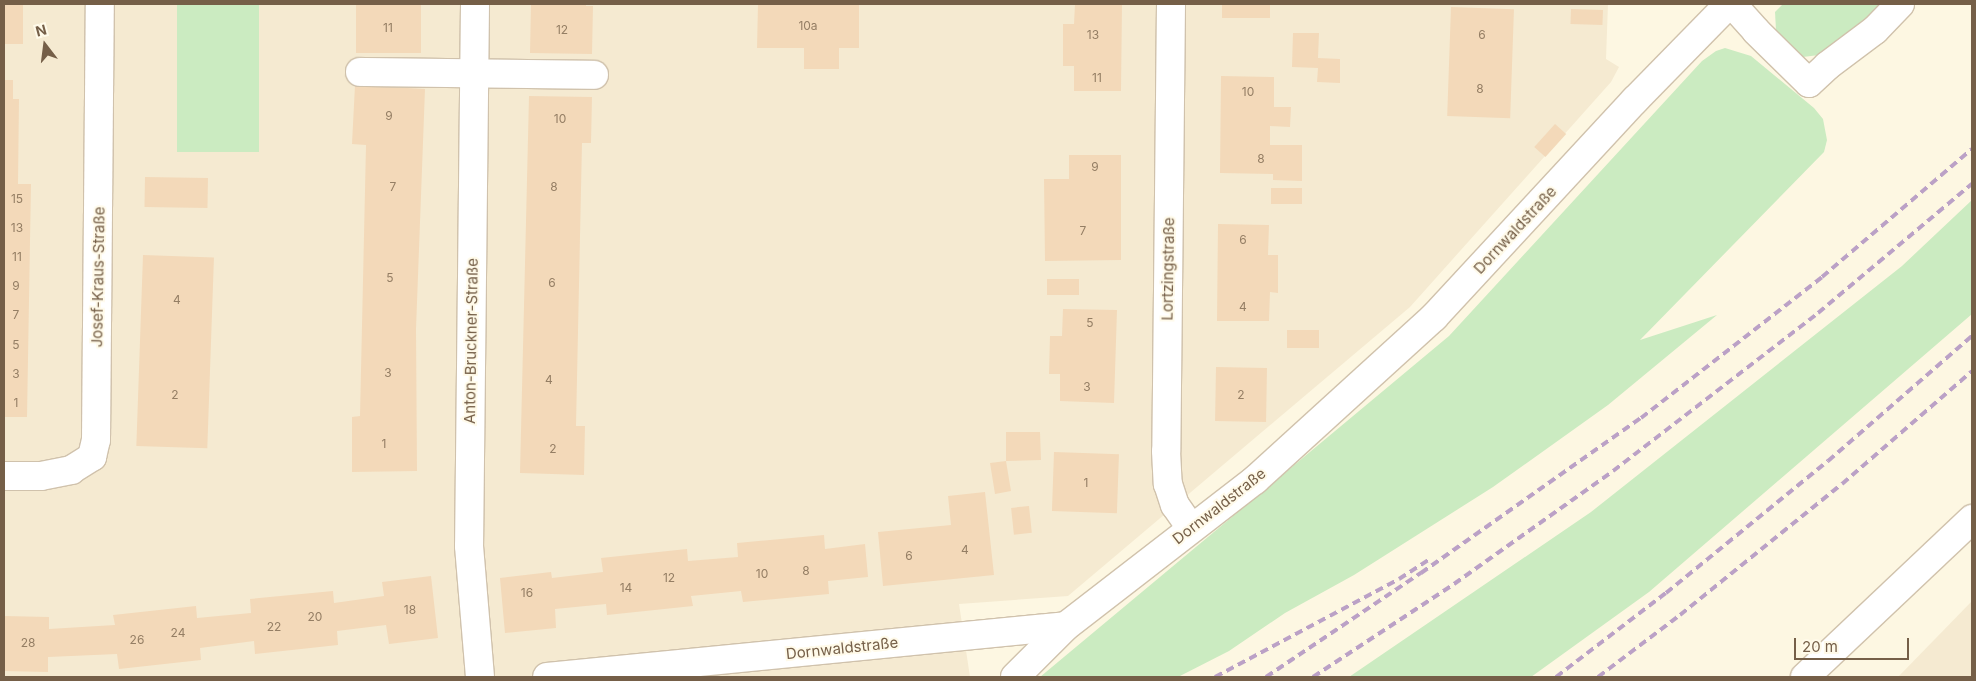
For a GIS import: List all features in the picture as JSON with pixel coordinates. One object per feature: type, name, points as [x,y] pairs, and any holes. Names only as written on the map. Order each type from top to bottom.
[{"type":"street","name":"Josef-Kraus-Straße","points":[[4,476],[41,476],[71,470],[92,457],[96,440],[100,4]]},
{"type":"street","name":"Anton-Bruckner-Straße","points":[[475,4],[469,546],[480,677]]},
{"type":"street","name":"Lortzingstraße","points":[[1171,4],[1166,451],[1168,484],[1176,505],[1191,528]]},
{"type":"street","points":[[1731,4],[1809,83],[1875,30],[1900,4]]},
{"type":"street","name":"Dornwaldstraße","points":[[546,677],[1066,626],[1191,528],[1256,480],[1434,317],[1635,100],[1731,4]]},
{"type":"street","points":[[360,72],[474,75],[594,75]]},
{"type":"street","points":[[1805,677],[1972,518]]},
{"type":"street","points":[[1016,677],[1066,626]]},
{"type":"shaded area","points":[[4,4],[1608,4],[1606,59],[1619,67],[1611,82],[1410,307],[1068,596],[959,604],[970,677],[4,677]]},
{"type":"shaded area","points":[[1972,601],[1972,677],[1898,677]]},
{"type":"green space","points":[[177,4],[259,4],[259,152],[177,152]]},
{"type":"green space","points":[[1783,4],[1886,4],[1827,54],[1803,57],[1791,52],[1776,30],[1775,12]]},
{"type":"green space","points":[[1725,48],[1751,56],[1814,108],[1823,119],[1827,140],[1824,152],[1640,340],[1717,315],[1608,405],[1493,487],[1354,575],[1285,613],[1229,651],[1178,677],[1040,677],[1449,336],[1702,61],[1716,51]]},
{"type":"green space","points":[[1972,200],[1972,314],[1649,592],[1531,677],[1349,677],[1591,512],[1902,266]]},
{"type":"building","points":[[4,4],[23,4],[23,44],[4,44]]},
{"type":"building","points":[[356,4],[421,4],[421,53],[356,53]]},
{"type":"building","points":[[531,4],[586,4],[586,6],[593,6],[592,54],[530,53]]},
{"type":"building","points":[[758,4],[859,4],[859,48],[839,48],[839,69],[804,69],[804,48],[757,48]]},
{"type":"building","points":[[1075,4],[1122,4],[1121,91],[1074,91],[1074,66],[1063,66],[1063,24],[1074,24]]},
{"type":"building","points":[[1222,4],[1270,4],[1270,18],[1222,18]]},
{"type":"building","points":[[1451,7],[1514,9],[1510,118],[1447,116]]},
{"type":"building","points":[[1571,9],[1603,10],[1602,25],[1570,24]]},
{"type":"building","points":[[1293,33],[1319,33],[1318,58],[1340,59],[1340,83],[1317,82],[1318,68],[1292,67]]},
{"type":"building","points":[[1221,76],[1274,77],[1274,107],[1291,107],[1290,127],[1270,126],[1270,145],[1302,145],[1302,181],[1273,180],[1273,174],[1220,173]]},
{"type":"building","points":[[4,80],[13,80],[13,99],[19,99],[18,184],[31,184],[27,417],[4,417]]},
{"type":"building","points":[[355,85],[425,89],[416,329],[417,471],[352,472],[352,417],[360,416],[366,145],[352,144]]},
{"type":"building","points":[[529,96],[592,97],[591,143],[582,143],[576,426],[585,426],[584,475],[520,473]]},
{"type":"building","points":[[1555,124],[1566,134],[1545,157],[1534,147]]},
{"type":"building","points":[[1069,155],[1121,155],[1121,260],[1045,261],[1044,179],[1069,179]]},
{"type":"building","points":[[145,177],[208,178],[207,208],[144,207]]},
{"type":"building","points":[[1271,188],[1302,188],[1302,204],[1271,204]]},
{"type":"building","points":[[1218,224],[1269,225],[1268,255],[1278,255],[1278,293],[1270,292],[1269,321],[1217,321]]},
{"type":"building","points":[[143,255],[214,257],[207,448],[136,446]]},
{"type":"building","points":[[1047,279],[1079,279],[1079,295],[1047,295]]},
{"type":"building","points":[[1063,309],[1117,310],[1114,403],[1060,401],[1060,374],[1049,374],[1050,336],[1062,336]]},
{"type":"building","points":[[1287,330],[1319,330],[1319,348],[1287,348]]},
{"type":"building","points":[[1216,367],[1267,368],[1266,422],[1215,421]]},
{"type":"building","points":[[1006,432],[1040,432],[1041,460],[1006,461]]},
{"type":"building","points":[[1054,452],[1119,454],[1117,513],[1052,511]]},
{"type":"building","points":[[1006,461],[1011,491],[995,494],[990,463]]},
{"type":"building","points":[[985,492],[994,575],[883,586],[878,532],[951,525],[948,496]]},
{"type":"building","points":[[1029,506],[1032,533],[1014,535],[1011,508]]},
{"type":"building","points":[[824,535],[825,549],[865,544],[868,577],[828,581],[829,594],[743,602],[741,591],[691,596],[693,606],[607,615],[606,604],[555,609],[556,628],[505,633],[500,578],[551,572],[552,578],[603,572],[601,558],[687,549],[688,561],[738,557],[737,543]]},
{"type":"building","points":[[431,576],[438,638],[389,644],[386,625],[337,631],[338,645],[255,654],[254,641],[200,648],[201,660],[119,669],[117,654],[48,657],[48,672],[4,671],[4,616],[49,617],[49,629],[115,625],[113,615],[196,606],[197,618],[251,613],[250,599],[333,591],[334,603],[384,596],[382,582]]},
{"type":"railway","points":[[1266,677],[1421,573],[1641,418],[1822,277],[1972,149]]},
{"type":"railway","points":[[1313,677],[1454,584],[1613,471],[1818,313],[1972,184]]},
{"type":"railway","points":[[1556,677],[1666,593],[1828,461],[1972,336]]},
{"type":"railway","points":[[1598,677],[1680,615],[1842,484],[1972,371]]},
{"type":"railway","points":[[1215,677],[1399,579],[1431,558]]}]
